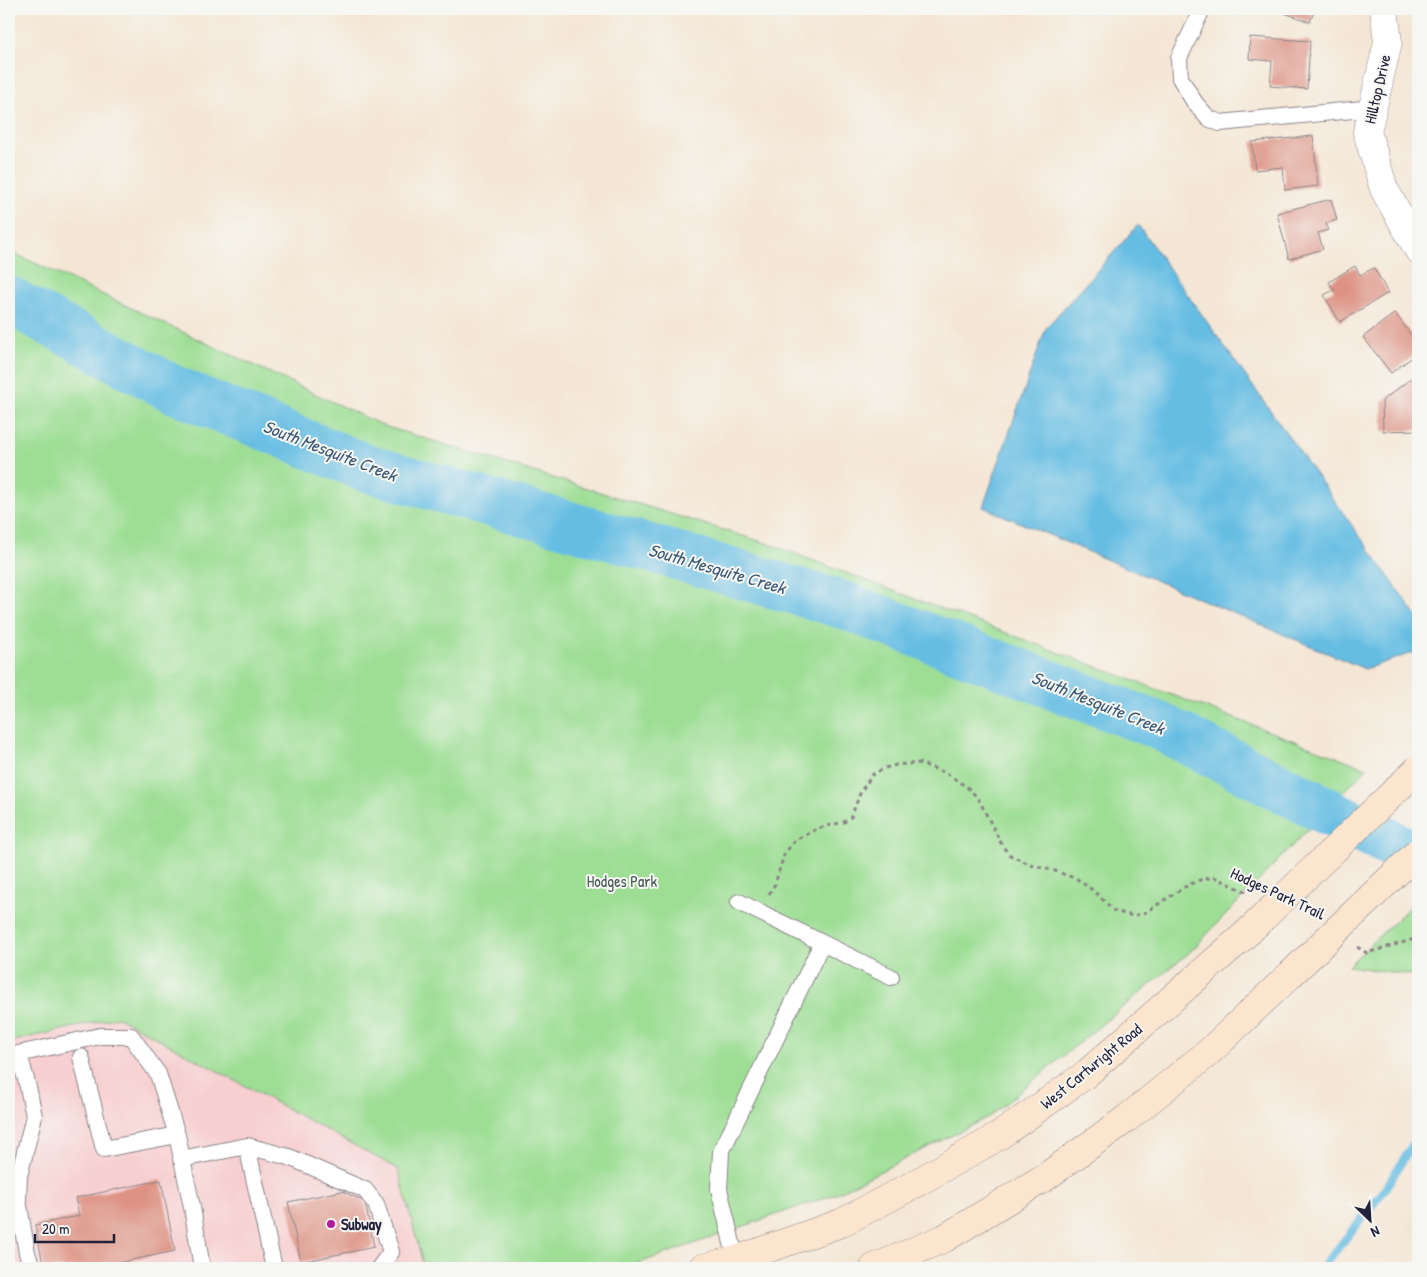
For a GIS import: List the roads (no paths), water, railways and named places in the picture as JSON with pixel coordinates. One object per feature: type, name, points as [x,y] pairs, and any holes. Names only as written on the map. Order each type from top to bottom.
[{"type":"main road","name":"West Cartwright Road","points":[[702,1268],[737,1264],[841,1224],[999,1136],[1084,1075],[1246,934],[1418,769]]},
{"type":"main road","points":[[874,1268],[945,1238],[1047,1176],[1126,1119],[1209,1052],[1418,852]]},
{"type":"street","name":"Hilltop Drive","points":[[1384,9],[1388,42],[1367,132],[1384,189],[1418,249]]},
{"type":"lane","points":[[1202,9],[1178,58],[1180,78],[1195,103],[1208,118],[1220,123],[1373,108]]},
{"type":"lane","points":[[739,902],[891,977]]},
{"type":"lane","points":[[737,1264],[719,1189],[720,1152],[822,943]]},
{"type":"lane","points":[[32,1268],[27,1253],[18,1200],[19,1176],[34,1116],[28,1087],[14,1055],[100,1036],[131,1036],[158,1074],[182,1159],[202,1268]]},
{"type":"lane","points":[[81,1057],[104,1149],[176,1135]]},
{"type":"lane","points":[[182,1159],[247,1146],[289,1157],[365,1190],[376,1204],[391,1252],[379,1268]]},
{"type":"lane","points":[[247,1146],[274,1268]]},
{"type":"water","points":[[1138,225],[1418,618],[1418,651],[1365,669],[983,507],[1046,328]]},
{"type":"waterway","name":"South Mesquite Creek","points":[[9,300],[173,389],[366,468],[633,543],[846,606],[1159,726],[1418,857]]},
{"type":"waterway","points":[[1322,1268],[1383,1192],[1418,1136]]},
{"type":"place","name":"Subway","points":[[331,1224]]},
{"type":"park label","name":"Hodges Park","points":[[622,881]]}]
